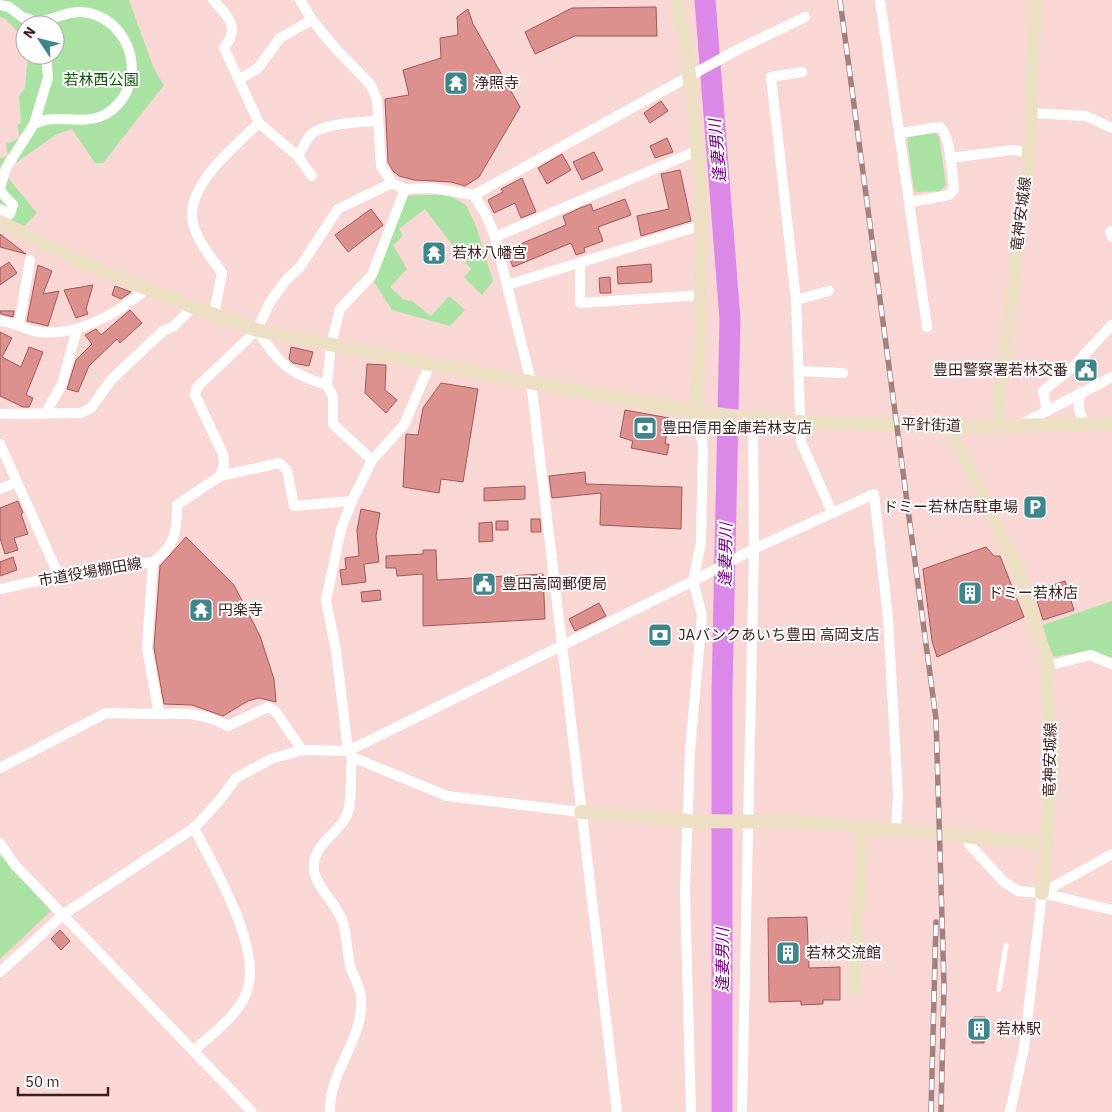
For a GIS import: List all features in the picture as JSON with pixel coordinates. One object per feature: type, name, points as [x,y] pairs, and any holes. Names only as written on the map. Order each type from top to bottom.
[{"type":"street","points":[[213,0],[231,21],[232,35],[224,48],[240,78],[259,123],[297,154],[312,176]]},
{"type":"street","points":[[300,0],[312,20],[371,85],[377,100],[381,166],[392,183],[405,189],[431,188],[474,195],[737,50],[805,17]]},
{"type":"street","points":[[676,0],[690,76],[699,150],[703,295],[700,413],[703,446],[702,514],[701,543],[695,580],[702,615],[690,751],[690,820],[685,890],[690,1112]]},
{"type":"street","points":[[880,0],[927,327]]},
{"type":"street","name":"竜神安城線","points":[[996,426],[1029,153],[1035,0]]},
{"type":"street","points":[[0,5],[9,7],[20,15]]},
{"type":"street","points":[[34,124],[51,118],[81,120],[105,114],[115,106],[129,86],[132,63],[130,51],[119,31],[108,21],[95,14],[69,12],[59,15]]},
{"type":"street","points":[[240,78],[258,68],[280,38],[312,20]]},
{"type":"street","points":[[0,209],[10,214],[13,205],[0,190],[6,168],[34,124],[48,78],[47,65]]},
{"type":"street","points":[[802,72],[770,77],[796,300],[801,442],[832,512]]},
{"type":"street","points":[[1030,113],[1086,116],[1112,128]]},
{"type":"street","points":[[297,154],[302,152],[308,137],[314,132],[349,124],[378,121]]},
{"type":"street","points":[[214,314],[222,273],[193,224],[191,208],[195,196],[217,163],[259,123]]},
{"type":"street","points":[[900,132],[940,127],[945,131],[950,158],[954,189],[949,195],[910,202]]},
{"type":"street","points":[[494,237],[699,150]]},
{"type":"street","points":[[950,158],[1013,150],[1029,153]]},
{"type":"street","points":[[220,476],[224,465],[223,454],[195,395],[197,387],[257,330],[270,302],[286,280],[300,267],[338,209],[392,183]]},
{"type":"street","points":[[372,460],[333,424],[332,397],[327,385],[331,344],[340,309],[372,275],[405,189]]},
{"type":"street","points":[[474,195],[486,215],[494,237],[533,381],[581,812],[617,1112]]},
{"type":"street","name":"平針街道","points":[[0,222],[88,265],[193,307],[257,330],[430,364],[533,381],[700,413],[751,418],[801,422],[949,427],[1112,424]]},
{"type":"street","points":[[507,285],[702,225]]},
{"type":"street","points":[[1112,231],[1110,232],[1112,237]]},
{"type":"street","points":[[19,325],[30,260]]},
{"type":"street","points":[[580,263],[580,303],[703,295]]},
{"type":"street","points":[[0,321],[32,330],[53,333],[77,329],[109,314],[147,288]]},
{"type":"street","points":[[796,300],[829,291]]},
{"type":"street","points":[[0,414],[81,413],[91,408],[112,380],[163,331],[174,326],[193,307]]},
{"type":"street","points":[[1047,411],[1043,391],[1073,368],[1112,325]]},
{"type":"street","points":[[46,414],[62,384],[77,329]]},
{"type":"street","points":[[257,330],[274,355],[286,368],[307,379],[327,385]]},
{"type":"street","points":[[330,1112],[330,1098],[335,1077],[356,1029],[361,1009],[360,986],[351,968],[342,920],[314,870],[316,855],[324,841],[346,818],[350,806],[350,754],[336,650],[326,601],[341,530],[352,501],[372,460],[404,425],[430,364]]},
{"type":"street","points":[[798,371],[843,373]]},
{"type":"street","points":[[1019,426],[1112,377]]},
{"type":"street","points":[[1081,392],[1078,407],[1079,415],[1087,425]]},
{"type":"street","points":[[742,1112],[752,550],[751,418]]},
{"type":"street","name":"竜神安城線","points":[[949,427],[1019,572],[1048,666],[1047,686],[1053,763],[1042,893],[1024,1048],[1010,1112]]},
{"type":"street","points":[[0,444],[59,576]]},
{"type":"street","points":[[220,476],[280,462],[287,470],[294,506],[352,501]]},
{"type":"street","name":"市道役場棚田線","points":[[0,589],[59,576],[152,562],[163,554],[173,542],[177,505],[220,476]]},
{"type":"street","points":[[0,489],[17,482]]},
{"type":"street","points":[[350,754],[752,550],[874,494],[888,618],[898,796],[896,828]]},
{"type":"street","points":[[152,562],[147,648],[159,714]]},
{"type":"street","points":[[1048,666],[1090,655],[1112,664]]},
{"type":"street","points":[[0,768],[106,713],[193,713],[213,718],[228,726],[268,707],[276,712],[302,750]]},
{"type":"street","points":[[0,972],[64,914],[194,828],[220,801],[236,778],[271,759],[302,750],[350,754],[447,796],[581,812],[690,820],[748,820],[896,828],[1045,843]]},
{"type":"street","points":[[854,990],[862,827]]},
{"type":"street","points":[[194,828],[229,894],[242,933],[250,967],[248,989],[236,1011],[194,1051]]},
{"type":"street","points":[[0,843],[14,864],[252,1112]]},
{"type":"street","points":[[969,844],[1004,881],[1018,892],[1042,893],[1112,910]]},
{"type":"street","points":[[1042,893],[1112,854]]},
{"type":"lane","points":[[999,989],[1006,945]]},
{"type":"green space","name":"若林西公園","points":[[0,0],[129,0],[154,69],[164,85],[103,163],[95,163],[72,129],[57,134],[11,166],[8,178],[37,213],[23,227],[0,213],[0,158],[8,157],[6,144],[20,138],[17,125],[21,123],[19,96],[25,88],[27,65],[65,65],[65,15],[15,15],[15,29],[4,18],[0,17]]},
{"type":"green space","points":[[935,132],[939,137],[946,184],[941,191],[917,192],[914,191],[907,139],[910,136]]},
{"type":"green space","points":[[447,194],[466,205],[476,226],[493,281],[482,295],[464,277],[471,269],[425,209],[399,229],[403,236],[393,245],[407,269],[390,287],[404,300],[412,301],[431,316],[449,296],[465,310],[450,326],[392,310],[374,282],[403,196]]},
{"type":"green space","points":[[1112,601],[1112,658],[1091,650],[1054,657],[1040,626]]},
{"type":"green space","points":[[0,855],[51,911],[0,959]]},
{"type":"building","points":[[656,7],[657,36],[575,36],[535,54],[525,32],[572,8]]},
{"type":"building","name":"浄照寺","points":[[468,9],[473,24],[520,107],[479,177],[465,186],[451,182],[414,180],[399,176],[393,171],[388,162],[385,99],[409,95],[403,70],[441,58],[440,38],[458,35],[457,17]]},
{"type":"building","points":[[661,101],[668,111],[650,123],[644,113]]},
{"type":"building","points":[[667,138],[673,152],[655,158],[650,146]]},
{"type":"building","points":[[594,152],[603,170],[582,180],[573,162]]},
{"type":"building","points":[[562,154],[571,170],[547,184],[538,168]]},
{"type":"building","points":[[680,170],[691,221],[641,236],[637,216],[669,209],[661,174]]},
{"type":"building","points":[[522,178],[536,212],[521,218],[515,203],[494,213],[488,200],[503,192],[501,189]]},
{"type":"building","points":[[625,199],[631,215],[598,227],[603,241],[584,248],[585,252],[576,255],[571,243],[513,267],[506,250],[566,225],[563,216],[580,208],[591,204],[593,211]]},
{"type":"building","points":[[371,209],[383,225],[348,252],[335,235]]},
{"type":"building","points":[[0,234],[26,254],[0,247]]},
{"type":"building","points":[[9,262],[17,273],[0,285],[0,268]]},
{"type":"building","points":[[651,264],[652,282],[618,284],[617,267]]},
{"type":"building","points":[[38,265],[52,271],[43,294],[59,291],[48,326],[27,321]]},
{"type":"building","points":[[610,277],[611,293],[600,293],[599,278]]},
{"type":"building","points":[[93,285],[86,309],[88,314],[76,318],[64,290]]},
{"type":"building","points":[[115,286],[131,292],[121,299],[112,295]]},
{"type":"building","points":[[130,310],[142,323],[120,343],[117,339],[89,366],[78,392],[67,389],[76,360],[92,344],[85,335],[96,329],[101,335]]},
{"type":"building","points":[[0,311],[14,311],[13,317],[1,314]]},
{"type":"building","points":[[0,332],[12,338],[2,357],[21,367],[29,347],[43,352],[26,395],[33,398],[29,407],[23,407],[0,396]]},
{"type":"building","points":[[291,347],[313,352],[309,366],[293,363],[289,359]]},
{"type":"building","points":[[367,364],[386,365],[385,390],[397,400],[386,413],[365,393]]},
{"type":"building","points":[[441,383],[478,389],[463,482],[441,479],[439,493],[403,487],[406,434],[418,435],[423,408]]},
{"type":"building","name":"豊田信用金庫若林支店","points":[[625,410],[669,418],[665,444],[669,444],[667,455],[631,448],[633,441],[620,437]]},
{"type":"building","points":[[585,472],[586,484],[682,487],[681,529],[600,525],[601,493],[552,498],[549,476]]},
{"type":"building","points":[[525,486],[525,499],[484,501],[484,488]]},
{"type":"building","points":[[18,501],[28,534],[14,538],[18,550],[5,554],[0,538],[0,508]]},
{"type":"building","points":[[361,509],[380,513],[376,536],[379,562],[364,564],[366,582],[342,585],[340,570],[346,569],[345,558],[359,556],[357,530]]},
{"type":"building","points":[[531,519],[540,519],[541,532],[531,532]]},
{"type":"building","points":[[496,521],[508,521],[508,530],[496,530]]},
{"type":"building","points":[[492,522],[493,541],[479,542],[479,523]]},
{"type":"building","name":"円楽寺","points":[[186,537],[234,585],[260,636],[274,679],[276,702],[259,698],[248,701],[223,716],[192,705],[164,704],[154,648],[160,566]]},
{"type":"building","name":"ドミー若林店","points":[[986,547],[994,556],[1000,556],[1024,617],[937,657],[932,641],[923,569]]},
{"type":"building","points":[[423,550],[436,550],[437,580],[543,574],[545,619],[423,626],[423,574],[397,576],[396,568],[386,568],[386,556],[423,554]]},
{"type":"building","points":[[13,557],[17,570],[0,576],[0,562]]},
{"type":"building","points":[[1065,581],[1074,610],[1043,620],[1034,591]]},
{"type":"building","points":[[380,590],[381,600],[362,602],[361,592]]},
{"type":"building","points":[[599,603],[606,616],[575,631],[569,619]]},
{"type":"building","name":"若林交流館","points":[[807,917],[809,968],[840,967],[840,1000],[823,1000],[823,1004],[801,1005],[801,1001],[769,1002],[768,918]]},
{"type":"building","points":[[60,930],[70,941],[61,950],[51,939]]},
{"type":"building","name":"若林駅","points":[[974,1017],[985,1017],[984,1043],[972,1043]]},
{"type":"waterway","name":"逢妻男川","points":[[705,0],[730,319],[722,693],[722,1112]]},
{"type":"railway","points":[[840,0],[936,719],[944,985],[941,1112]]},
{"type":"railway","points":[[931,1112],[936,922]]},
{"type":"place","name":"浄照寺","points":[[456,83]]},
{"type":"place","name":"若林八幡宮","points":[[434,253]]},
{"type":"place","name":"豊田警察署若林交番","points":[[1086,370]]},
{"type":"place","name":"豊田信用金庫若林支店","points":[[645,428]]},
{"type":"place","name":"ドミー若林店駐車場","points":[[1035,507]]},
{"type":"place","name":"豊田高岡郵便局","points":[[484,584]]},
{"type":"place","name":"ドミー若林店","points":[[970,593]]},
{"type":"place","name":"円楽寺","points":[[201,610]]},
{"type":"place","name":"JAバンクあいち豊田 高岡支店","points":[[660,635]]},
{"type":"place","name":"若林交流館","points":[[788,953]]},
{"type":"place","name":"若林駅","points":[[979,1029]]}]
